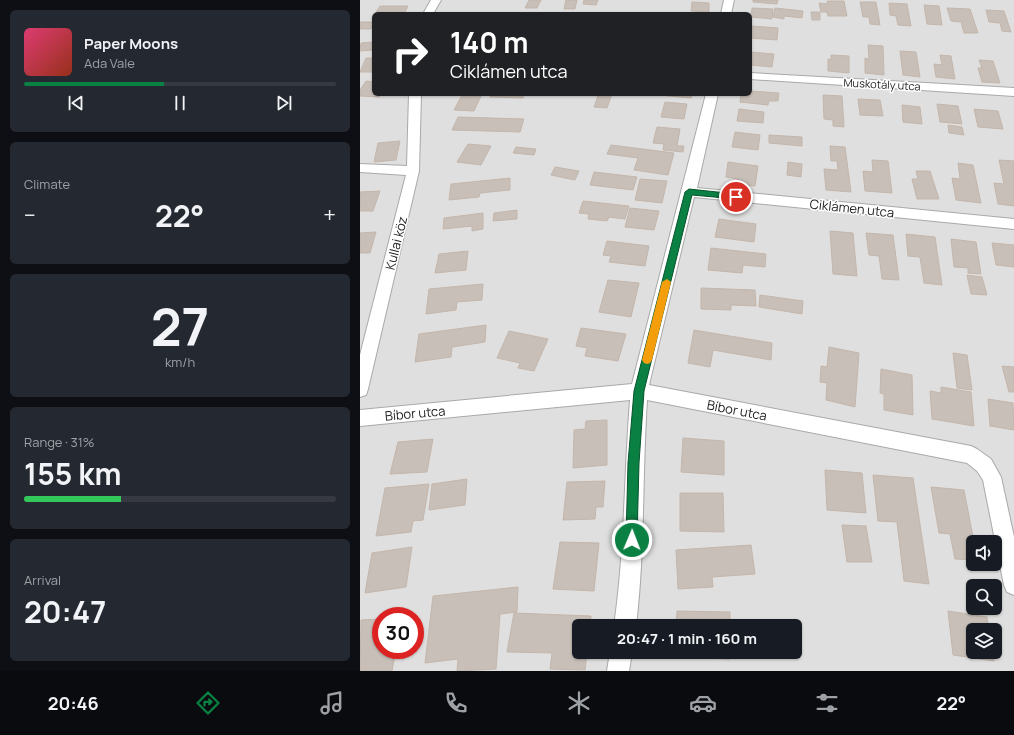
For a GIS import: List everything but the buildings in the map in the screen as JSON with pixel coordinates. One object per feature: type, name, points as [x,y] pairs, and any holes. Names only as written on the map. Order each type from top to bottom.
[{"type":"street","points":[[429,12],[436,0]]},
{"type":"street","points":[[726,12],[729,0]]},
{"type":"street","name":"Muskotály utca","points":[[752,76],[1014,92]]},
{"type":"street","name":"Kullai köz","points":[[360,389],[413,171],[415,96]]},
{"type":"street","points":[[626,619],[630,587],[634,463],[639,391],[712,96]]},
{"type":"street","points":[[360,168],[413,171]]},
{"type":"street","name":"Ciklámen utca","points":[[689,192],[1014,224]]},
{"type":"street","name":"Bíbor utca","points":[[360,418],[639,391],[971,455],[984,465],[992,477],[1014,585]]},
{"type":"street","points":[[618,671],[620,659]]},
{"type":"shaded area","points":[[360,0],[1014,0],[1014,671],[360,671]]},
{"type":"slow traffic","points":[[647,360],[667,282]]},
{"type":"route","points":[[632,540],[634,463],[639,391],[689,192],[736,197]]}]
